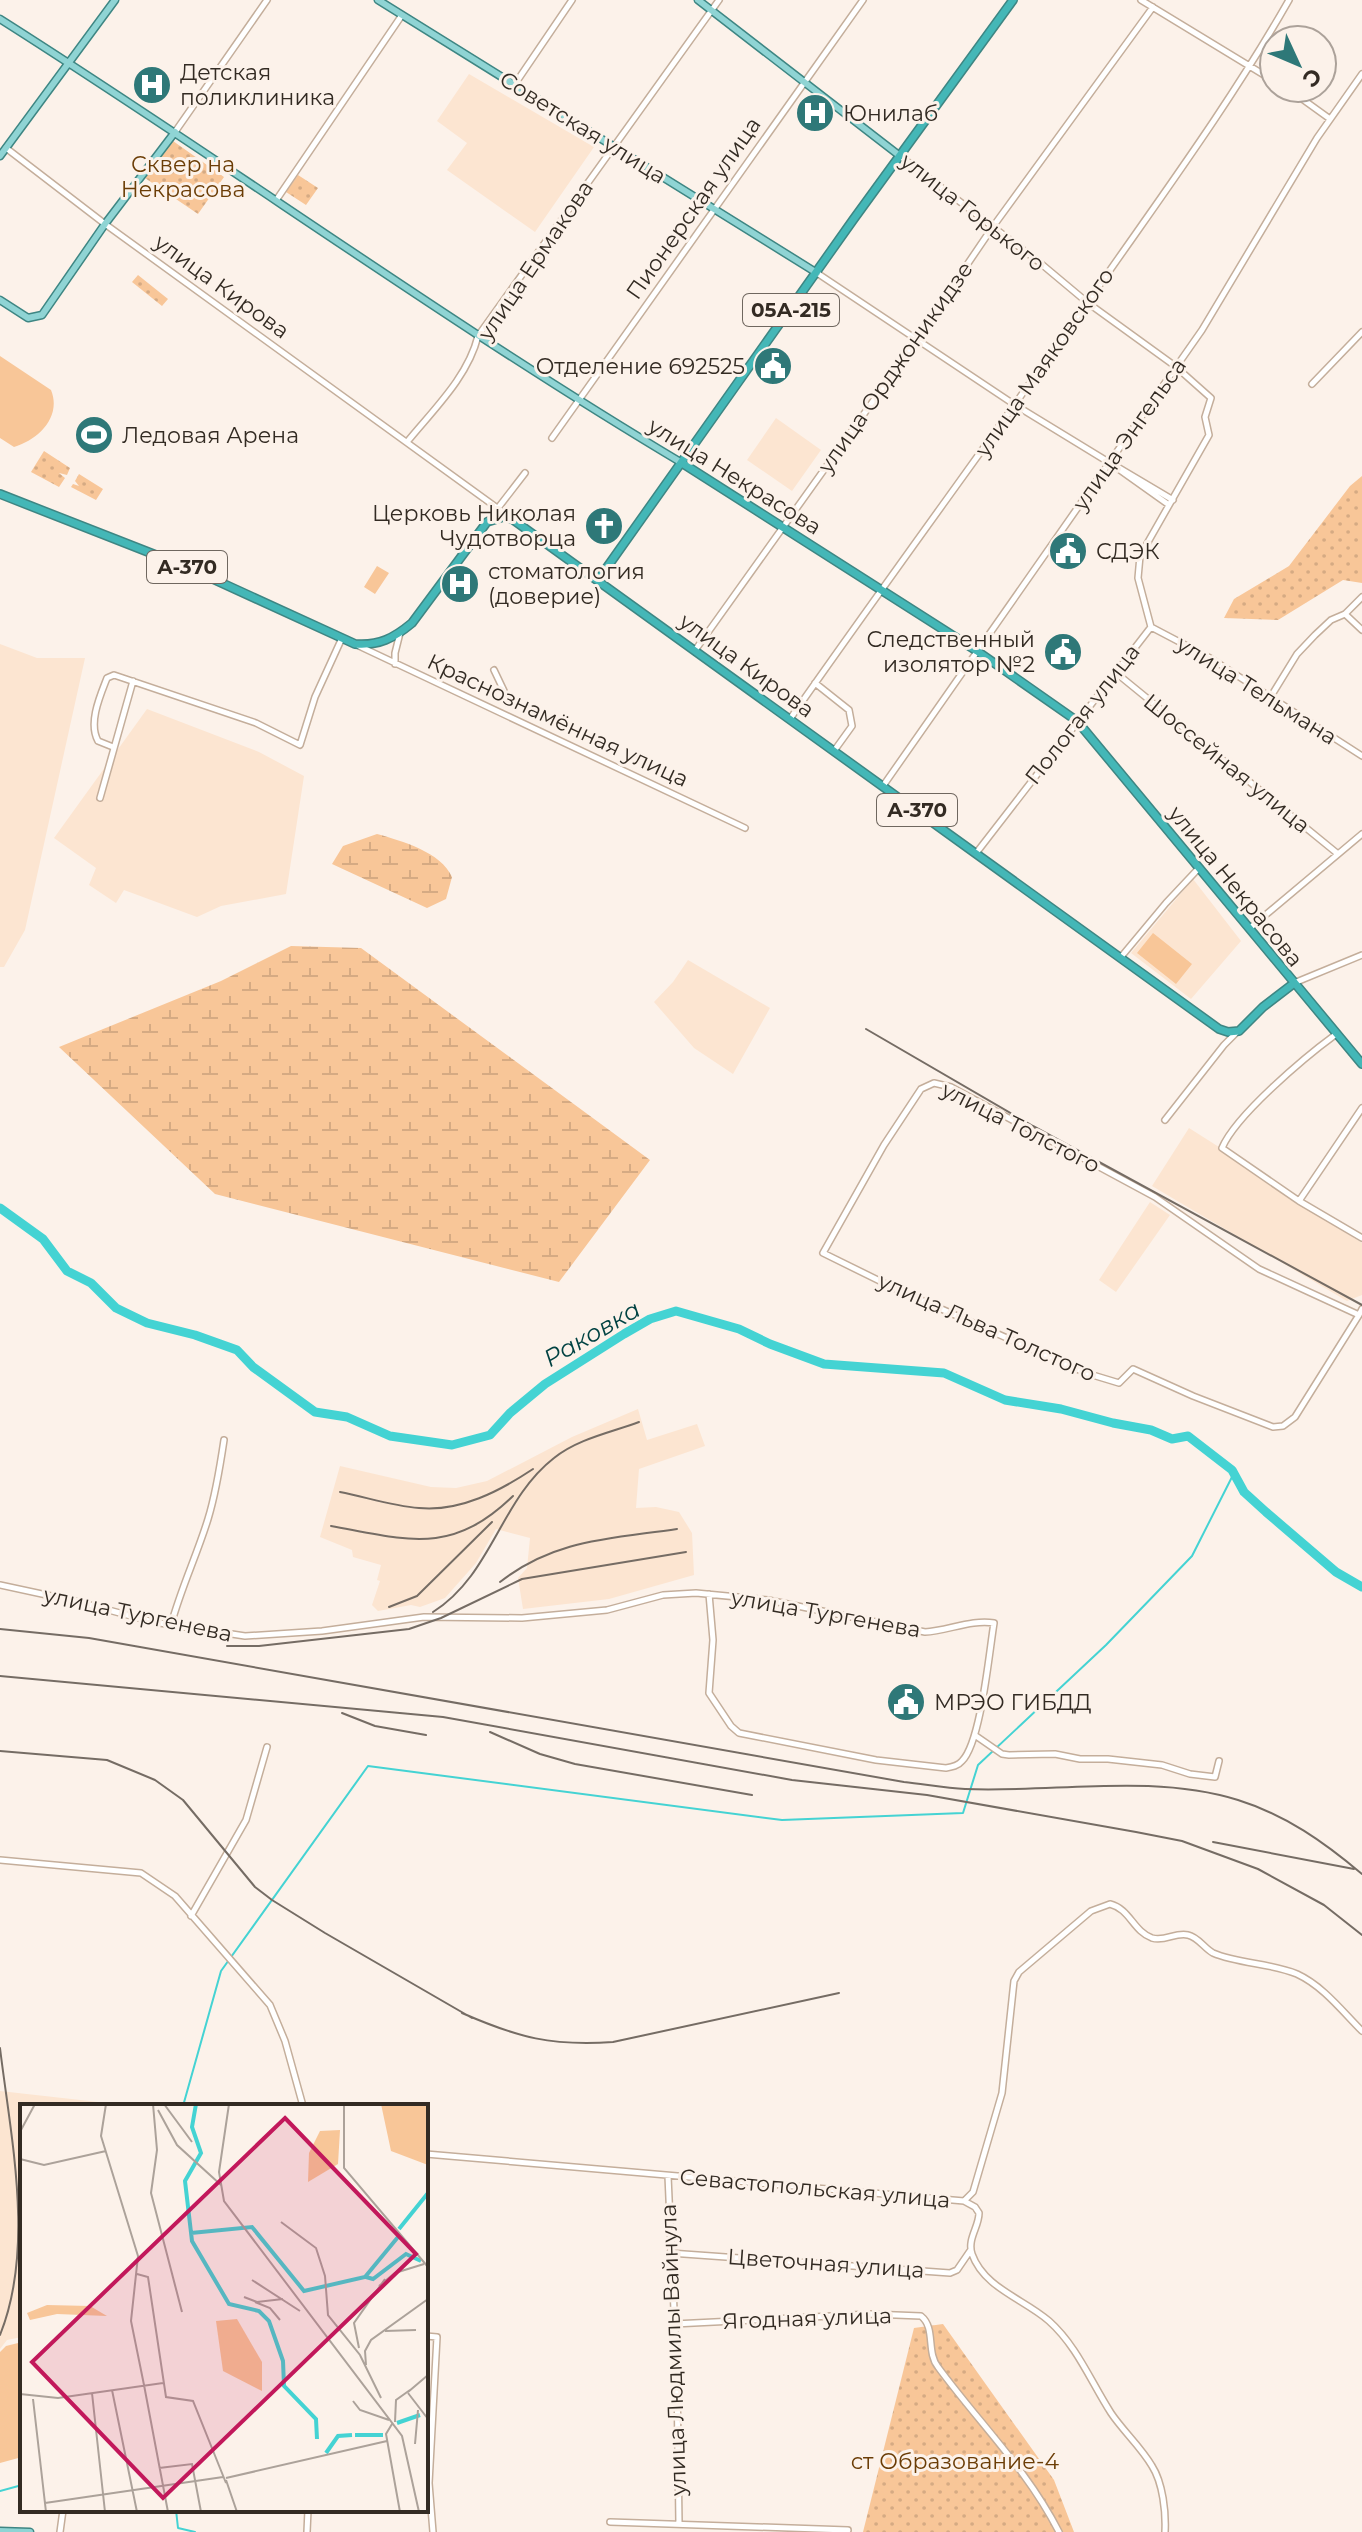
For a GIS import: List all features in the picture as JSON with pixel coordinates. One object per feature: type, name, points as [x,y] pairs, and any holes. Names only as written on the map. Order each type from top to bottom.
[{"type":"highway","name":"05А-215","points":[[682,463],[1013,0]]},
{"type":"highway","name":"улица Некрасова","points":[[682,463],[977,651],[1077,721],[1362,1064]]},
{"type":"highway","points":[[598,580],[682,463]]},
{"type":"highway","name":"Краснознамённая улица","points":[[0,494],[189,568],[355,644],[370,645],[400,633]]},
{"type":"highway","points":[[487,522],[503,517],[512,519]]},
{"type":"highway","name":"улица Кирова","points":[[512,519],[1219,1029],[1239,1031]]},
{"type":"highway","name":"А-370","points":[[400,633],[420,612],[487,522]]},
{"type":"highway","points":[[1239,1031],[1293,984]]},
{"type":"main road","points":[[0,156],[115,0]]},
{"type":"main road","name":"Советская улица","points":[[378,0],[817,273]]},
{"type":"main road","name":"улица Горького","points":[[698,0],[900,156]]},
{"type":"main road","name":"улица Некрасова","points":[[0,19],[277,199],[478,336],[682,463]]},
{"type":"main road","points":[[0,300],[23,316],[32,318],[42,315],[105,224],[175,132]]},
{"type":"main road","points":[[0,2531],[30,2532]]},
{"type":"street","points":[[175,132],[267,0]]},
{"type":"street","points":[[515,84],[572,0]]},
{"type":"street","name":"улица Ермакова","points":[[407,442],[466,368],[474,354],[478,336],[719,0]]},
{"type":"street","name":"Пионерская улица","points":[[552,438],[863,0]]},
{"type":"street","points":[[1141,0],[1258,73]]},
{"type":"street","name":"улица Маяковского","points":[[790,719],[1088,303],[1250,69],[1289,0]]},
{"type":"street","name":"улица Орджоникидзе","points":[[696,649],[917,339],[992,228],[1153,7]]},
{"type":"street","points":[[277,199],[402,15]]},
{"type":"street","name":"улица Энгельса","points":[[883,786],[1202,330],[1246,253],[1362,74]]},
{"type":"street","points":[[1309,104],[1330,119]]},
{"type":"street","name":"улица Кирова","points":[[6,148],[105,224],[512,519]]},
{"type":"street","name":"улица Горького","points":[[900,156],[1209,395]]},
{"type":"street","name":"Советская улица","points":[[817,273],[1015,405],[1171,502]]},
{"type":"street","points":[[1312,384],[1362,332]]},
{"type":"street","name":"Пологая улица","points":[[977,852],[1151,627],[1138,578],[1139,561],[1209,435],[1205,417],[1211,402],[1209,395]]},
{"type":"street","points":[[487,522],[525,473]]},
{"type":"street","points":[[1270,698],[1297,654],[1331,620],[1345,614],[1362,597]]},
{"type":"street","points":[[1345,614],[1362,630]]},
{"type":"street","name":"улица Тельмана","points":[[1151,627],[1210,658],[1362,756]]},
{"type":"street","points":[[395,664],[400,633]]},
{"type":"street","points":[[113,747],[95,737],[94,721],[107,678],[114,675],[256,723],[300,745],[315,697],[342,638]]},
{"type":"street","name":"Краснознамённая улица","points":[[355,644],[745,828]]},
{"type":"street","points":[[494,670],[504,691]]},
{"type":"street","name":"Шоссейная улица","points":[[1115,672],[1338,854]]},
{"type":"street","points":[[100,798],[133,681]]},
{"type":"street","points":[[815,683],[849,710],[852,726],[834,751]]},
{"type":"street","points":[[1249,929],[1362,834]]},
{"type":"street","points":[[1121,957],[1198,869]]},
{"type":"street","points":[[1293,984],[1362,955]]},
{"type":"street","points":[[1165,1120],[1224,1045],[1239,1031]]},
{"type":"street","points":[[1335,1035],[1306,1058],[1238,1123],[1222,1146],[1224,1152],[1362,1238]]},
{"type":"street","name":"улица Толстого","points":[[823,1253],[884,1145],[921,1089],[934,1083],[951,1087],[1146,1192],[1259,1269],[1360,1312]]},
{"type":"street","points":[[1299,1201],[1362,1108]]},
{"type":"street","name":"улица Льва Толстого","points":[[823,1253],[1086,1373],[1119,1383],[1133,1369],[1273,1427],[1283,1426],[1295,1417],[1360,1312]]},
{"type":"street","points":[[171,1625],[208,1521],[219,1478],[224,1440]]},
{"type":"street","name":"улица Тургенева","points":[[0,1585],[171,1625],[245,1636],[322,1631],[424,1617],[522,1618],[607,1610],[663,1595],[696,1593],[768,1600],[912,1631],[944,1631],[982,1621],[994,1623],[976,1736]]},
{"type":"street","points":[[709,1594],[713,1640],[709,1693],[739,1733],[876,1760],[946,1768],[964,1760],[976,1736],[1002,1754],[1055,1754],[1080,1759],[1162,1765],[1204,1777],[1215,1777],[1219,1761]]},
{"type":"street","points":[[191,1916],[246,1820],[267,1747]]},
{"type":"street","points":[[0,1860],[145,1874],[175,1896],[264,1995],[285,2041],[302,2104]]},
{"type":"street","name":"Севастопольская улица","points":[[428,2154],[964,2201],[973,2192],[1000,2105],[1014,1981],[1019,1972],[1091,1911],[1105,1905],[1116,1905],[1141,1934],[1159,1940],[1178,1935],[1192,1936],[1210,1951],[1294,1973],[1309,1981],[1362,2031]]},
{"type":"street","name":"улица Людмилы Вайнула","points":[[668,2176],[679,2524]]},
{"type":"street","points":[[964,2201],[975,2207],[980,2217],[970,2251],[984,2275],[1051,2322],[1080,2358],[1088,2377],[1112,2414],[1155,2470],[1162,2497],[1165,2532]]},
{"type":"street","name":"Цветочная улица","points":[[670,2253],[950,2273],[957,2270],[970,2251]]},
{"type":"street","name":"Ягодная улица","points":[[674,2324],[898,2314],[924,2318],[930,2332],[935,2363],[1035,2489],[1059,2532]]},
{"type":"street","points":[[428,2336],[437,2337],[429,2483],[433,2532]]},
{"type":"street","points":[[60,2532],[63,2512]]},
{"type":"street","points":[[307,2532],[308,2512]]},
{"type":"street","points":[[610,2522],[848,2530]]},
{"type":"shaded area","points":[[469,74],[594,147],[535,232],[447,170],[467,143],[437,121]]},
{"type":"shaded area","points":[[776,418],[821,450],[792,491],[747,460]]},
{"type":"shaded area","points":[[0,644],[37,658],[85,658],[25,930],[4,967],[0,967]]},
{"type":"shaded area","points":[[147,709],[259,752],[304,776],[286,894],[221,906],[197,917],[124,890],[116,903],[89,885],[96,868],[54,838]]},
{"type":"shaded area","points":[[1193,879],[1241,941],[1191,999],[1131,953]]},
{"type":"shaded area","points":[[688,960],[770,1008],[733,1074],[694,1048],[654,1002]]},
{"type":"shaded area","points":[[1189,1128],[1362,1243],[1362,1295],[1347,1301],[1152,1186]]},
{"type":"shaded area","points":[[1150,1202],[1170,1215],[1116,1292],[1099,1280]]},
{"type":"shaded area","points":[[638,1409],[647,1440],[697,1424],[705,1446],[639,1469],[636,1508],[656,1507],[679,1512],[692,1533],[694,1575],[609,1599],[523,1609],[518,1578],[527,1568],[530,1538],[496,1529],[476,1563],[445,1598],[420,1607],[411,1605],[378,1611],[372,1605],[380,1581],[377,1580],[381,1565],[353,1557],[352,1550],[320,1537],[340,1466],[431,1487],[456,1488],[487,1481],[572,1437]]},
{"type":"shaded area","points":[[0,2091],[107,2103],[20,2104],[20,2337],[7,2340],[0,2349]]},
{"type":"green space","name":"Сквер на Некрасова","points":[[173,141],[224,177],[198,214],[145,178]]},
{"type":"green space","points":[[298,175],[318,188],[306,205],[286,192]]},
{"type":"green space","points":[[138,275],[168,299],[162,306],[132,282]]},
{"type":"green space","points":[[0,356],[51,390],[54,400],[46,426],[31,439],[14,447],[0,438]]},
{"type":"green space","points":[[44,451],[70,468],[67,475],[59,473],[65,478],[59,487],[31,472]]},
{"type":"green space","points":[[79,474],[103,489],[96,500],[71,487],[73,484],[79,486],[75,481]]},
{"type":"green space","points":[[1362,476],[1362,583],[1343,580],[1278,620],[1224,618],[1234,599],[1289,566],[1350,486]]},
{"type":"green space","points":[[377,566],[389,573],[375,594],[364,587]]},
{"type":"green space","points":[[377,834],[420,849],[447,868],[452,877],[446,899],[427,908],[332,864],[343,846]]},
{"type":"green space","points":[[1153,933],[1192,964],[1176,984],[1137,953]]},
{"type":"green space","points":[[291,946],[361,948],[650,1160],[559,1282],[215,1194],[59,1047],[221,981]]},
{"type":"green space","name":"ст Образование-4","points":[[943,2324],[1054,2480],[1074,2532],[863,2532],[914,2328]]},
{"type":"green space","points":[[20,2342],[20,2458],[0,2463],[0,2352],[6,2346]]},
{"type":"waterway","name":"Раковка","points":[[0,1208],[43,1239],[67,1271],[91,1283],[116,1308],[147,1323],[237,1350],[253,1367],[315,1412],[347,1417],[390,1436],[452,1445],[490,1435],[510,1413],[545,1384],[650,1319],[676,1311],[739,1329],[824,1364],[944,1373],[1005,1400],[1061,1409],[1151,1430],[1172,1439],[1188,1436],[1232,1470],[1244,1492],[1266,1512],[1336,1572],[1362,1587]]},
{"type":"waterway","points":[[184,2104],[221,1971],[368,1766],[782,1820],[963,1813],[978,1765],[1106,1645],[1192,1556],[1234,1473]]},
{"type":"waterway","points":[[0,2491],[20,2486]]},
{"type":"waterway","points":[[176,2512],[178,2528],[195,2532]]},
{"type":"railway","points":[[866,1029],[1033,1126],[1362,1305]]},
{"type":"railway","points":[[433,1612],[469,1578],[521,1495],[554,1458],[584,1441],[639,1422]]},
{"type":"railway","points":[[340,1492],[409,1507],[449,1507],[493,1492],[533,1469]]},
{"type":"railway","points":[[331,1526],[406,1538],[448,1536],[491,1515],[513,1496]]},
{"type":"railway","points":[[389,1607],[417,1596],[492,1522]]},
{"type":"railway","points":[[500,1582],[541,1557],[563,1549],[606,1539],[677,1529]]},
{"type":"railway","points":[[227,1646],[259,1646],[409,1629],[441,1618],[522,1579],[686,1552]]},
{"type":"railway","points":[[0,1629],[89,1638],[904,1782],[965,1789],[1136,1786],[1205,1792],[1256,1806],[1288,1822],[1319,1840],[1362,1874]]},
{"type":"railway","points":[[0,1676],[443,1717],[792,1780],[927,1795],[1136,1832],[1182,1841],[1258,1869],[1324,1905],[1362,1935]]},
{"type":"railway","points":[[342,1713],[375,1726],[426,1735]]},
{"type":"railway","points":[[490,1732],[540,1754],[575,1764],[752,1795]]},
{"type":"railway","points":[[0,1751],[107,1760],[155,1780],[183,1800],[255,1887],[272,1900],[472,2018]]},
{"type":"railway","points":[[1213,1842],[1354,1869]]},
{"type":"railway","points":[[462,2013],[501,2029],[536,2038],[571,2043],[613,2042],[839,1993]]},
{"type":"railway","points":[[0,2048],[14,2156],[18,2230],[16,2266],[0,2335]]},
{"type":"place","name":"Детская поликлиника","points":[[152,85]]},
{"type":"place","name":"Юнилаб","points":[[815,113]]},
{"type":"place","name":"Отделение 692525","points":[[773,366]]},
{"type":"place","name":"Ледовая Арена","points":[[94,435]]},
{"type":"place","name":"Церковь Николая Чудотворца","points":[[604,526]]},
{"type":"place","name":"СДЭК","points":[[1068,551]]},
{"type":"place","name":"стоматология (доверие)","points":[[460,584]]},
{"type":"place","name":"Следственный изолятор №2","points":[[1063,652]]},
{"type":"place","name":"МРЭО ГИБДД","points":[[906,1702]]}]
